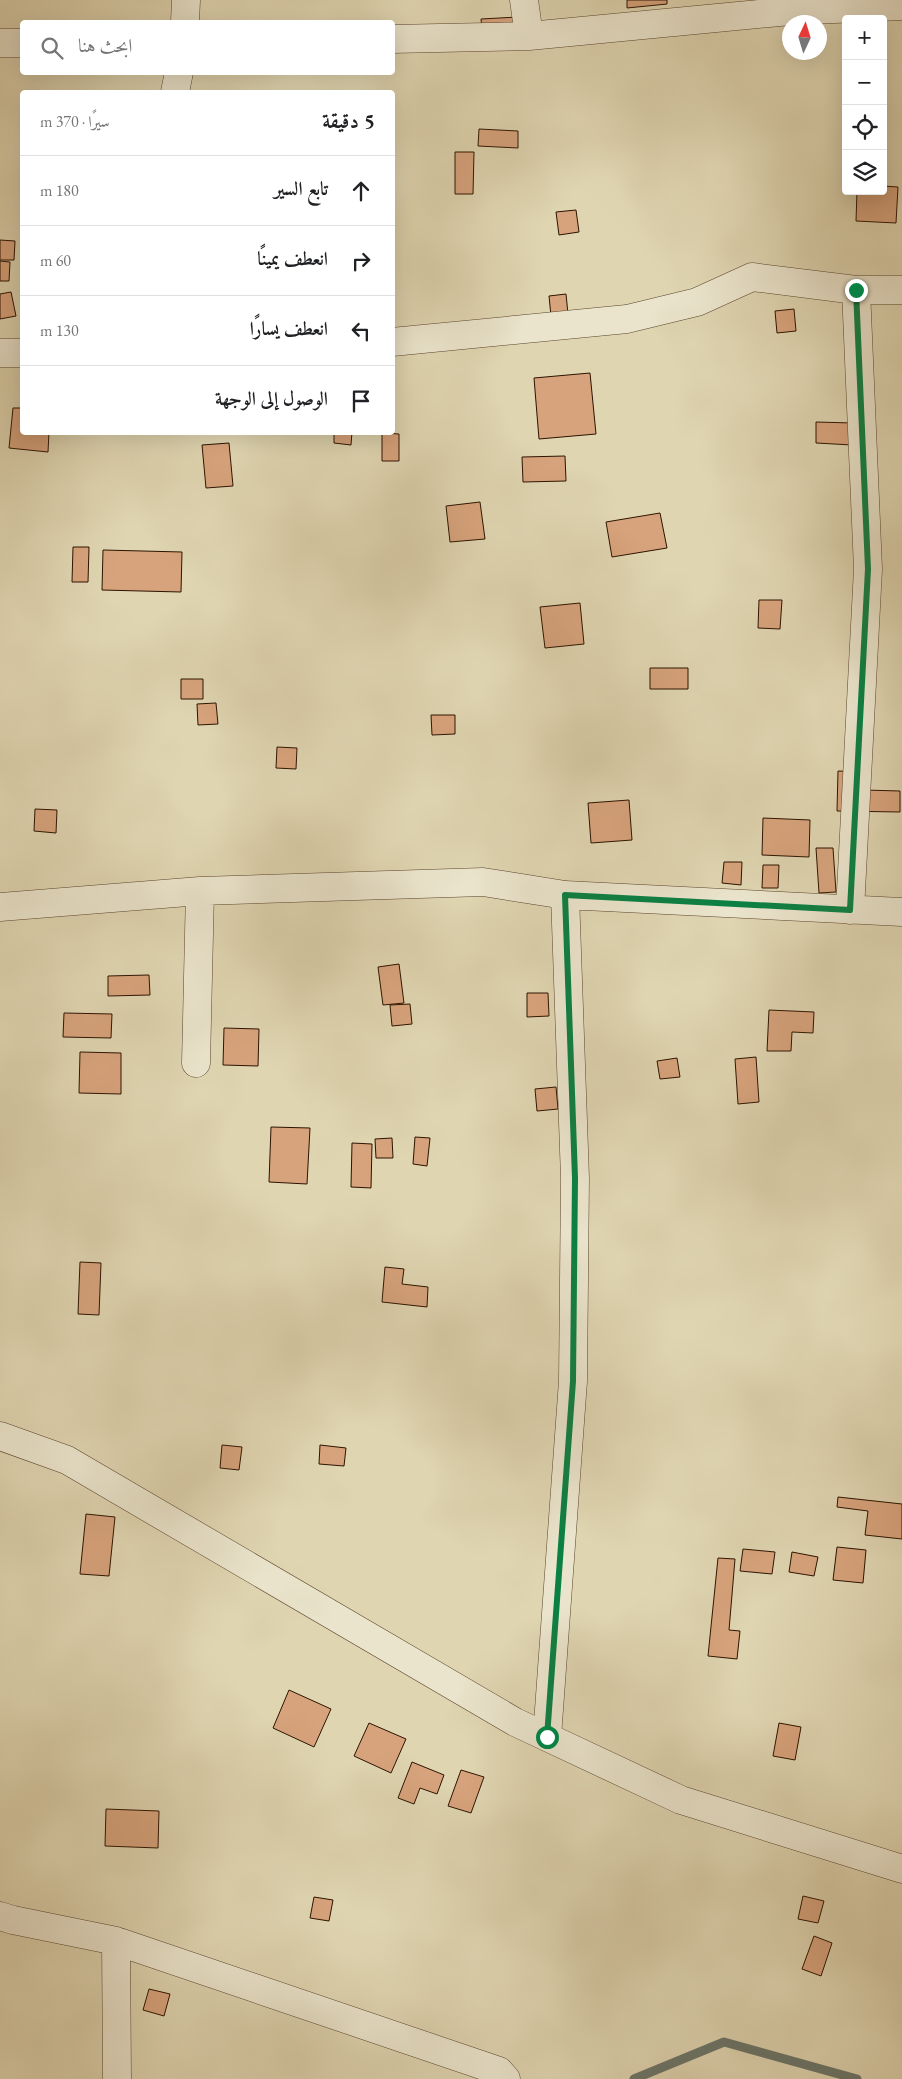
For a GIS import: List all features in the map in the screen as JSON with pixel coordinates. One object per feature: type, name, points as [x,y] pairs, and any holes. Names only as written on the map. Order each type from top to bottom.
[{"type":"street","points":[[185,20],[186,0]]},
{"type":"street","points":[[524,0],[529,36]]},
{"type":"street","points":[[395,39],[529,36],[789,6],[902,6]]},
{"type":"street","points":[[0,43],[20,43]]},
{"type":"street","points":[[175,90],[178,75]]},
{"type":"street","points":[[395,342],[627,319],[697,302],[752,277],[856,290],[902,290]]},
{"type":"street","points":[[850,910],[868,569],[856,290]]},
{"type":"street","points":[[0,353],[20,353]]},
{"type":"street","points":[[0,907],[200,891],[483,882],[565,895],[902,912]]},
{"type":"street","points":[[196,1063],[200,891]]},
{"type":"street","points":[[547,1737],[573,1381],[575,1178],[565,895]]},
{"type":"street","points":[[0,1436],[67,1460],[516,1722],[547,1737],[681,1800],[902,1869]]},
{"type":"street","points":[[0,1916],[116,1941],[499,2071],[506,2079]]},
{"type":"street","points":[[116,1941],[117,2079]]},
{"type":"building","points":[[627,0],[667,0],[667,4],[627,8]]},
{"type":"building","points":[[518,17],[519,38],[483,39],[481,19]]},
{"type":"building","points":[[479,129],[518,131],[518,148],[478,146]]},
{"type":"building","points":[[455,152],[474,152],[473,194],[455,194]]},
{"type":"building","points":[[887,186],[898,187],[896,223],[856,221],[857,195],[887,195]]},
{"type":"building","points":[[576,210],[579,232],[559,235],[556,212]]},
{"type":"building","points":[[0,240],[15,241],[14,260],[0,260]]},
{"type":"building","points":[[0,261],[10,262],[9,281],[0,281]]},
{"type":"building","points":[[11,292],[16,316],[0,319],[0,294]]},
{"type":"building","points":[[566,294],[568,314],[551,316],[549,296]]},
{"type":"building","points":[[794,309],[796,331],[777,333],[775,311]]},
{"type":"building","points":[[590,373],[596,434],[539,439],[534,378]]},
{"type":"building","points":[[13,408],[20,408],[20,435],[49,435],[48,452],[9,448]]},
{"type":"building","points":[[816,422],[853,423],[852,445],[816,443]]},
{"type":"building","points":[[399,434],[399,461],[382,461],[382,435]]},
{"type":"building","points":[[334,435],[352,435],[351,445],[334,443]]},
{"type":"building","points":[[229,443],[233,486],[206,488],[202,445]]},
{"type":"building","points":[[565,456],[566,481],[523,482],[522,457]]},
{"type":"building","points":[[480,502],[485,539],[450,542],[446,506]]},
{"type":"building","points":[[660,513],[667,548],[612,557],[606,522]]},
{"type":"building","points":[[73,547],[89,547],[88,582],[72,582]]},
{"type":"building","points":[[103,550],[182,552],[181,592],[102,590]]},
{"type":"building","points":[[759,600],[782,600],[780,629],[758,628]]},
{"type":"building","points":[[580,603],[584,644],[545,648],[540,607]]},
{"type":"building","points":[[650,668],[688,668],[688,689],[650,689]]},
{"type":"building","points":[[181,679],[203,679],[203,699],[181,699]]},
{"type":"building","points":[[216,703],[218,724],[198,725],[197,704]]},
{"type":"building","points":[[431,715],[455,715],[455,734],[432,735]]},
{"type":"building","points":[[277,747],[297,748],[296,769],[276,768]]},
{"type":"building","points":[[838,771],[865,772],[864,790],[900,791],[900,812],[837,811]]},
{"type":"building","points":[[629,800],[632,840],[591,843],[588,803]]},
{"type":"building","points":[[35,809],[57,810],[56,833],[34,831]]},
{"type":"building","points":[[763,818],[810,820],[809,857],[762,855]]},
{"type":"building","points":[[816,848],[833,848],[836,892],[819,893]]},
{"type":"building","points":[[724,862],[742,862],[741,885],[722,883]]},
{"type":"building","points":[[763,865],[779,865],[778,888],[762,888]]},
{"type":"building","points":[[399,964],[404,1003],[383,1005],[378,967]]},
{"type":"building","points":[[149,975],[150,995],[108,996],[108,976]]},
{"type":"building","points":[[527,993],[548,993],[549,1016],[527,1017]]},
{"type":"building","points":[[410,1004],[412,1024],[392,1026],[390,1005]]},
{"type":"building","points":[[769,1010],[814,1012],[813,1033],[792,1032],[791,1051],[767,1051]]},
{"type":"building","points":[[64,1013],[112,1014],[111,1038],[63,1037]]},
{"type":"building","points":[[224,1028],[259,1029],[258,1066],[223,1065]]},
{"type":"building","points":[[80,1052],[121,1053],[121,1094],[79,1093]]},
{"type":"building","points":[[756,1057],[759,1102],[738,1104],[735,1059]]},
{"type":"building","points":[[677,1058],[680,1077],[660,1079],[657,1061]]},
{"type":"building","points":[[556,1087],[558,1109],[537,1111],[535,1089]]},
{"type":"building","points":[[271,1127],[310,1128],[307,1184],[269,1182]]},
{"type":"building","points":[[415,1137],[430,1138],[427,1166],[413,1164]]},
{"type":"building","points":[[392,1138],[393,1158],[376,1158],[375,1139]]},
{"type":"building","points":[[352,1143],[372,1144],[371,1188],[351,1187]]},
{"type":"building","points":[[80,1262],[101,1263],[99,1315],[78,1314]]},
{"type":"building","points":[[385,1267],[404,1269],[402,1284],[428,1287],[427,1307],[382,1302]]},
{"type":"building","points":[[222,1445],[242,1447],[239,1470],[220,1468]]},
{"type":"building","points":[[320,1445],[346,1448],[344,1466],[319,1464]]},
{"type":"building","points":[[838,1497],[902,1504],[902,1539],[865,1535],[868,1511],[837,1507]]},
{"type":"building","points":[[86,1514],[115,1517],[109,1576],[80,1574]]},
{"type":"building","points":[[837,1547],[866,1550],[863,1583],[833,1580]]},
{"type":"building","points":[[743,1549],[775,1552],[772,1574],[740,1571]]},
{"type":"building","points":[[792,1552],[818,1557],[814,1576],[789,1572]]},
{"type":"building","points":[[718,1558],[735,1559],[729,1630],[740,1631],[737,1659],[708,1656]]},
{"type":"building","points":[[289,1690],[331,1709],[314,1747],[273,1728]]},
{"type":"building","points":[[369,1723],[406,1739],[391,1773],[354,1756]]},
{"type":"building","points":[[779,1723],[801,1727],[795,1760],[773,1756]]},
{"type":"building","points":[[412,1762],[444,1775],[437,1794],[420,1788],[414,1804],[398,1798]]},
{"type":"building","points":[[461,1770],[484,1777],[471,1813],[448,1806]]},
{"type":"building","points":[[106,1809],[159,1811],[158,1848],[105,1846]]},
{"type":"building","points":[[803,1896],[824,1901],[818,1923],[798,1919]]},
{"type":"building","points":[[314,1897],[333,1900],[329,1921],[310,1918]]},
{"type":"building","points":[[814,1936],[832,1943],[821,1976],[802,1969]]},
{"type":"building","points":[[149,1989],[170,1994],[164,2016],[143,2010]]},
{"type":"waterway","points":[[634,2079],[724,2042],[857,2079]]},
{"type":"route","points":[[547,1737],[573,1381],[575,1178],[565,895],[850,910],[868,569],[856,290]]}]
